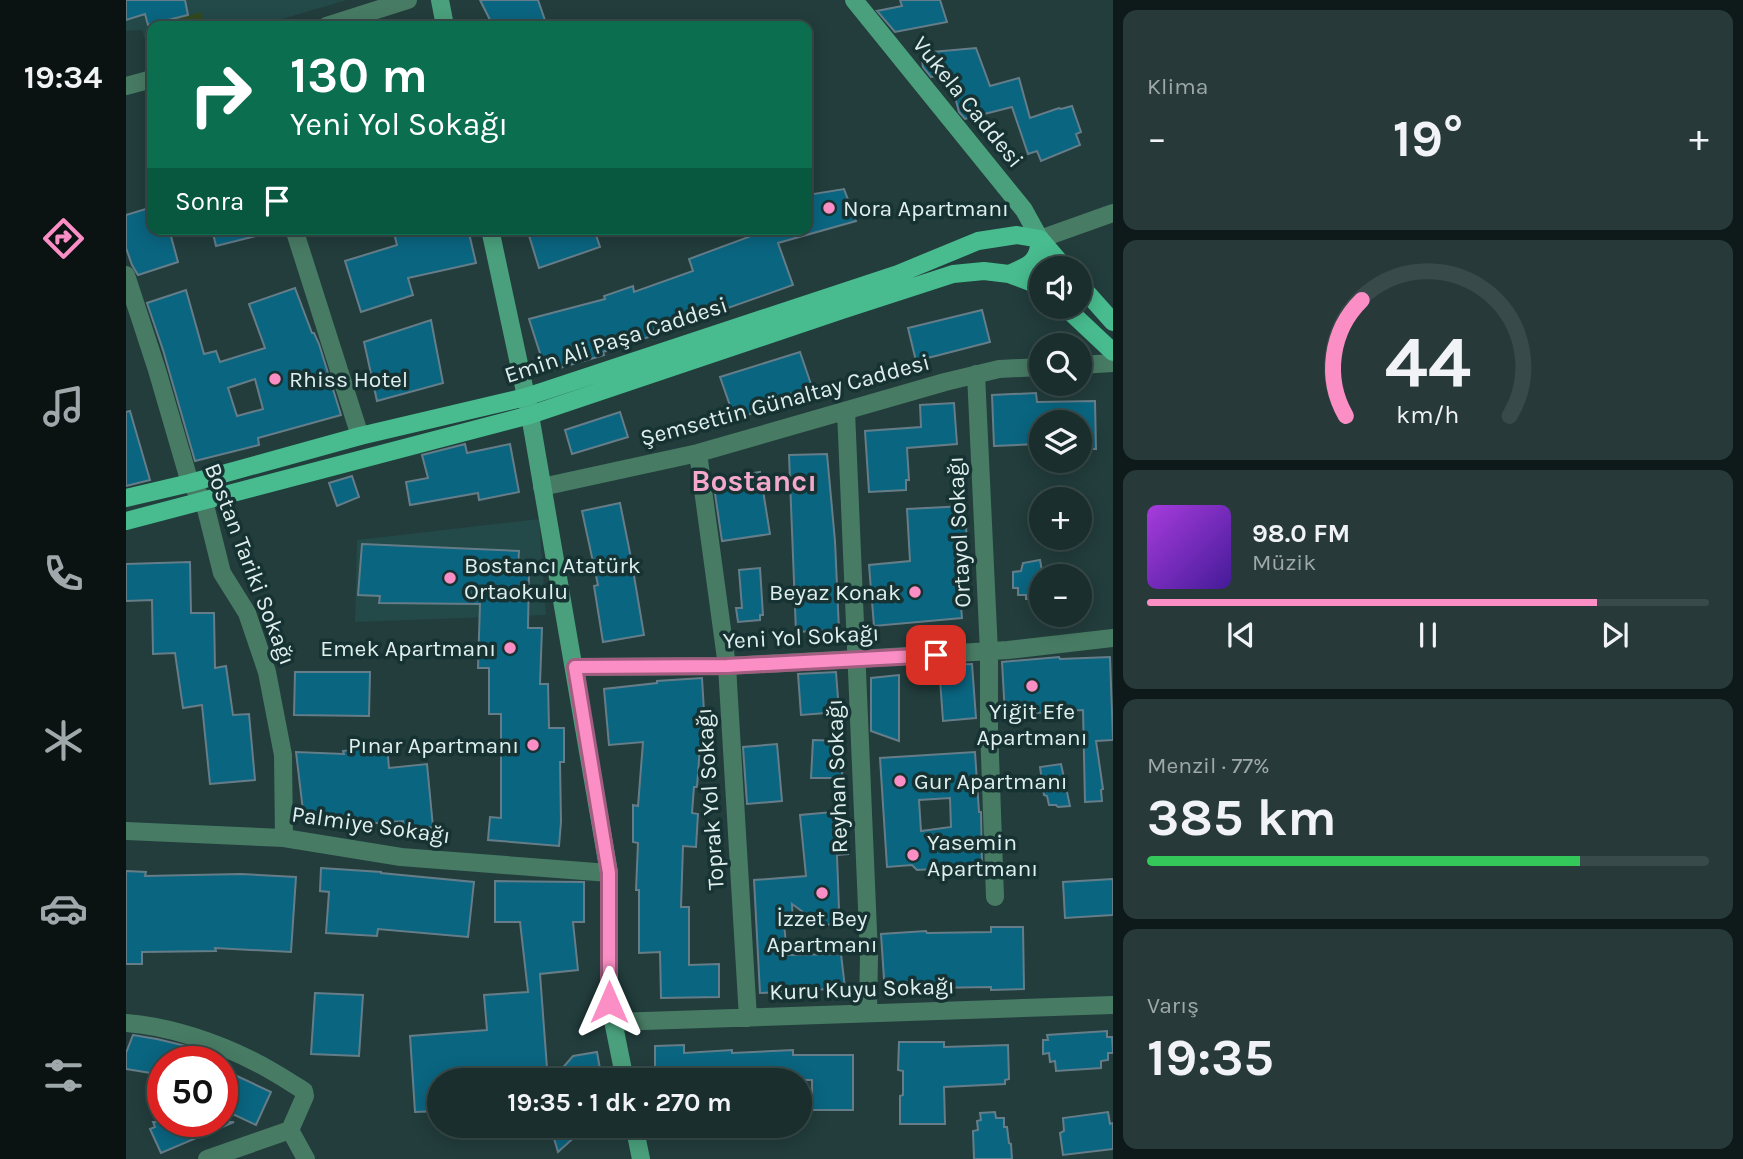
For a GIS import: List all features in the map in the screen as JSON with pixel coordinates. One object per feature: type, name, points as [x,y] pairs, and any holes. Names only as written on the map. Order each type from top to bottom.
[{"type":"main road","points":[[440,0],[444,21]]},
{"type":"main road","name":"Vukela Caddesi","points":[[854,0],[1024,210],[1040,239]]},
{"type":"main road","points":[[491,235],[530,415],[609,873],[609,1002],[623,1068]]},
{"type":"main road","name":"Emin Ali Paşa Caddesi","points":[[126,498],[360,436],[526,397],[898,274],[978,241],[1017,235],[1040,239]]},
{"type":"main road","points":[[1040,239],[1055,256]]},
{"type":"main road","points":[[1009,274],[1032,262],[1039,253],[1040,239]]},
{"type":"main road","name":"Emin Ali Paşa Caddesi","points":[[126,521],[530,415],[953,274],[984,271],[1009,274]]},
{"type":"main road","points":[[1009,274],[1029,282]]},
{"type":"main road","points":[[1092,298],[1113,322]]},
{"type":"main road","points":[[1079,319],[1113,352]]},
{"type":"main road","points":[[637,1138],[641,1159]]},
{"type":"street","points":[[342,21],[408,0]]},
{"type":"street","points":[[126,86],[147,80]]},
{"type":"street","name":"Emin Ali Paşa Caddesi","points":[[1040,239],[1113,213]]},
{"type":"street","points":[[296,235],[360,436]]},
{"type":"street","name":"Bostan Tariki Sokağı","points":[[126,275],[190,483],[204,500],[222,573],[247,613],[267,671],[283,755],[284,838]]},
{"type":"street","points":[[1092,364],[1113,363]]},
{"type":"street","name":"Şemsettin Günaltay Caddesi","points":[[542,487],[698,453],[976,374],[999,369],[1029,368]]},
{"type":"street","name":"Ortayol Sokağı","points":[[976,374],[989,652],[995,897]]},
{"type":"street","name":"Reyhan Sokağı","points":[[846,411],[869,955],[868,1013]]},
{"type":"street","name":"Toprak Yol Sokağı","points":[[698,453],[727,666],[748,1018]]},
{"type":"street","name":"Yeni Yol Sokağı","points":[[575,667],[727,666],[989,652],[1113,638]]},
{"type":"street","name":"Palmiye Sokağı","points":[[126,831],[284,838],[401,857],[609,873]]},
{"type":"street","name":"Kuru Kuyu Sokağı","points":[[614,1022],[1113,1005]]},
{"type":"street","points":[[126,1023],[145,1024],[181,1033],[225,1049],[256,1063],[304,1091],[305,1096],[290,1130],[207,1159]]},
{"type":"street","points":[[290,1130],[306,1159]]},
{"type":"shaded area","points":[[126,0],[347,0],[275,21],[147,21],[147,46],[142,30],[126,31]]},
{"type":"shaded area","name":"Bostancı Atatürk Ortaokulu","points":[[539,519],[546,615],[355,622],[357,540]]},
{"type":"green space","points":[[201,12],[204,21],[171,21]]},
{"type":"building","points":[[126,0],[185,0],[188,15],[164,21],[147,21],[145,14],[126,20]]},
{"type":"building","points":[[480,0],[538,0],[545,21],[490,21]]},
{"type":"building","points":[[900,0],[940,0],[947,22],[895,32],[877,11],[902,6]]},
{"type":"building","points":[[976,48],[990,86],[1019,78],[1030,118],[1072,106],[1081,132],[1076,134],[1080,145],[1041,161],[1037,151],[1028,154],[1012,107],[965,119],[959,112],[949,74],[931,77],[923,67],[921,53]]},
{"type":"building","points":[[844,189],[856,221],[812,233],[812,194]]},
{"type":"building","points":[[147,209],[147,235],[171,235],[178,262],[138,275],[126,248],[126,215]]},
{"type":"building","points":[[213,235],[260,235],[216,246]]},
{"type":"building","points":[[394,235],[469,235],[476,263],[408,278],[413,295],[361,312],[345,261],[397,245]]},
{"type":"building","points":[[529,235],[596,235],[600,247],[539,268]]},
{"type":"building","points":[[754,235],[806,235],[778,243],[793,285],[708,315],[707,311],[647,332],[649,337],[603,352],[604,355],[546,372],[529,319],[605,299],[604,296],[633,286],[634,292],[693,271],[689,259]]},
{"type":"building","points":[[295,288],[312,333],[319,344],[341,415],[258,438],[259,445],[195,461],[147,303],[186,290],[204,354],[216,351],[220,362],[265,348],[249,304]],"holes":[[[255,379],[263,409],[237,416],[228,388]]]},
{"type":"building","points":[[982,310],[990,342],[916,361],[908,328]]},
{"type":"building","points":[[431,320],[443,383],[377,401],[364,342]]},
{"type":"building","points":[[800,352],[812,387],[756,405],[758,411],[735,420],[720,377]]},
{"type":"building","points":[[1029,393],[1029,396],[1036,396],[1037,402],[1095,401],[1096,449],[1092,449],[1092,410],[1029,410],[1029,444],[994,446],[992,395]]},
{"type":"building","points":[[954,403],[957,444],[907,448],[909,480],[906,480],[906,490],[869,492],[865,431],[921,427],[920,405]]},
{"type":"building","points":[[130,411],[150,480],[126,486],[126,412]]},
{"type":"building","points":[[620,412],[628,437],[572,454],[565,430]]},
{"type":"building","points":[[465,444],[467,453],[510,444],[519,492],[479,500],[478,493],[410,505],[406,482],[428,478],[422,455]]},
{"type":"building","points":[[827,454],[839,630],[796,632],[789,455]]},
{"type":"building","points":[[760,472],[770,534],[722,541],[713,480]]},
{"type":"building","points":[[352,476],[359,497],[337,506],[329,483]]},
{"type":"building","points":[[620,503],[644,635],[603,642],[594,586],[598,585],[582,511]]},
{"type":"building","name":"Beyaz Konak","points":[[965,506],[967,545],[956,545],[962,618],[874,626],[869,565],[910,561],[907,509]]},
{"type":"building","points":[[362,544],[519,551],[518,568],[529,569],[528,628],[542,628],[540,684],[548,684],[549,728],[564,728],[564,762],[560,762],[559,846],[488,840],[490,817],[501,818],[501,714],[489,714],[489,668],[478,668],[480,604],[379,603],[380,596],[358,595]]},
{"type":"building","points":[[1040,560],[1041,564],[1029,564],[1029,599],[1026,599],[1026,595],[1018,595],[1018,588],[1013,588],[1013,572],[1021,571],[1023,563]]},
{"type":"building","points":[[190,562],[191,613],[214,613],[215,668],[226,666],[233,715],[249,714],[255,780],[210,784],[202,705],[183,708],[175,653],[153,654],[152,600],[126,601],[126,564]]},
{"type":"building","points":[[760,568],[763,615],[760,615],[760,620],[738,622],[736,608],[742,608],[739,570]]},
{"type":"building","points":[[1059,657],[1110,657],[1113,740],[1096,741],[1103,789],[1102,801],[1085,802],[1083,710],[1005,715],[1002,662]]},
{"type":"building","points":[[972,664],[976,718],[943,721],[939,665]]},
{"type":"building","points":[[295,672],[370,672],[369,716],[294,715]]},
{"type":"building","points":[[836,672],[839,712],[801,715],[798,674]]},
{"type":"building","points":[[899,675],[899,741],[871,731],[871,678]]},
{"type":"building","points":[[702,678],[706,745],[700,746],[697,787],[694,787],[692,813],[698,814],[696,847],[683,846],[681,907],[689,907],[689,965],[719,964],[719,997],[661,998],[660,952],[639,953],[639,890],[636,890],[638,843],[633,842],[633,805],[638,806],[643,742],[609,745],[604,689]]},
{"type":"building","points":[[813,740],[843,741],[842,778],[811,778]]},
{"type":"building","points":[[777,744],[782,801],[747,804],[743,747]]},
{"type":"building","points":[[387,745],[389,768],[427,764],[433,827],[404,830],[403,821],[351,825],[350,817],[304,819],[296,752],[344,754],[343,751]]},
{"type":"building","points":[[975,752],[981,812],[982,866],[917,870],[912,865],[887,867],[880,758]],"holes":[[[950,798],[951,827],[921,831],[919,800]]]},
{"type":"building","points":[[1061,764],[1070,806],[1058,807],[1049,805],[1047,796],[1044,795],[1040,767]]},
{"type":"building","points":[[844,811],[848,854],[837,855],[839,909],[835,910],[836,924],[821,925],[792,904],[793,923],[784,923],[787,955],[841,954],[845,988],[760,993],[754,880],[806,876],[800,815]]},
{"type":"building","points":[[321,868],[474,882],[468,937],[378,929],[377,936],[326,933],[329,892],[320,891]]},
{"type":"building","points":[[126,871],[146,872],[145,876],[241,874],[296,877],[291,952],[215,948],[216,951],[142,952],[142,964],[126,964]]},
{"type":"building","points":[[1113,879],[1113,915],[1065,918],[1063,882]]},
{"type":"building","points":[[495,881],[584,882],[584,922],[573,922],[578,970],[540,974],[547,1068],[427,1068],[427,1112],[415,1112],[410,1036],[487,1030],[484,995],[528,992],[520,922],[495,922]]},
{"type":"building","points":[[991,927],[1023,927],[1024,989],[928,988],[928,992],[885,994],[881,934],[926,931],[991,932]]},
{"type":"building","points":[[315,993],[363,995],[359,1056],[311,1054]]},
{"type":"building","points":[[1107,1031],[1107,1037],[1112,1037],[1113,1053],[1108,1053],[1108,1060],[1101,1061],[1101,1068],[1056,1071],[1055,1061],[1050,1062],[1049,1053],[1043,1054],[1043,1040],[1048,1040],[1047,1035]]},
{"type":"building","points":[[133,1035],[186,1046],[147,1046],[147,1072],[126,1069],[126,1053]]},
{"type":"building","points":[[899,1042],[944,1042],[944,1047],[1008,1045],[1009,1079],[1005,1080],[1005,1084],[944,1087],[945,1124],[900,1124],[903,1071],[898,1070]]},
{"type":"building","points":[[684,1045],[684,1053],[793,1050],[793,1055],[853,1055],[853,1110],[812,1110],[812,1068],[655,1068],[655,1046]]},
{"type":"building","points":[[597,1052],[600,1068],[562,1068],[573,1056]]},
{"type":"building","points":[[238,1077],[271,1092],[256,1125],[238,1117]]},
{"type":"building","points":[[995,1112],[996,1118],[1004,1118],[1012,1159],[974,1159],[973,1131],[978,1130],[980,1113]]},
{"type":"building","points":[[1108,1112],[1110,1124],[1113,1123],[1113,1149],[1063,1155],[1060,1133],[1064,1131],[1063,1118]]},
{"type":"building","points":[[154,1137],[199,1137],[161,1153]]},
{"type":"building","points":[[554,1138],[574,1138],[558,1152]]},
{"type":"place","name":"Nora Apartmanı","points":[[829,208]]},
{"type":"place","name":"Rhiss Hotel","points":[[275,379]]},
{"type":"place","name":"Bostancı Atatürk Ortaokulu","points":[[450,578]]},
{"type":"place","name":"Beyaz Konak","points":[[915,592]]},
{"type":"place","name":"Emek Apartmanı","points":[[510,648]]},
{"type":"place","name":"Yiğit Efe Apartmanı","points":[[1032,686]]},
{"type":"place","name":"Pınar Apartmanı","points":[[533,745]]},
{"type":"place","name":"Gur Apartmanı","points":[[900,781]]},
{"type":"place","name":"Yasemin Apartmanı","points":[[913,855]]},
{"type":"place","name":"İzzet Bey Apartmanı","points":[[822,893]]},
{"type":"district","name":"Bostancı","points":[[754,481]]},
{"type":"route","points":[[609,1002],[609,873],[575,667],[727,666],[936,655]]}]
